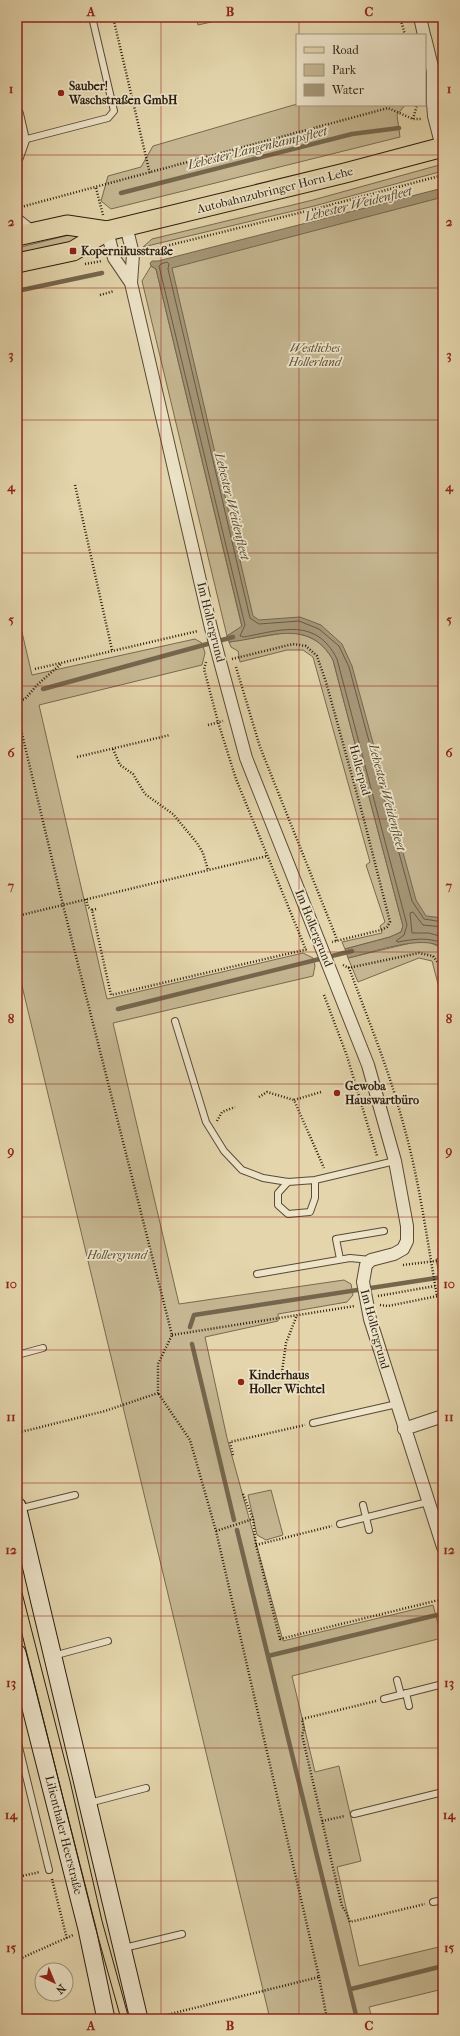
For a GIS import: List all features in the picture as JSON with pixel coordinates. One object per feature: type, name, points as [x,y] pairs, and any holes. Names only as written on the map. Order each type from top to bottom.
[{"type":"main road","name":"Autobahnzubringer Horn-Lehe","points":[[17,263],[73,251],[107,231],[345,173],[443,147]]},
{"type":"main road","name":"Autobahnzubringer Horn-Lehe","points":[[25,234],[67,225],[107,231]]},
{"type":"main road","points":[[17,1507],[121,1949],[139,2019]]},
{"type":"main road","name":"Lilienthaler Heerstraße","points":[[17,1653],[87,1929],[106,2019]]},
{"type":"street","points":[[420,17],[424,34]]},
{"type":"street","points":[[426,40],[433,71],[432,103],[443,147]]},
{"type":"street","points":[[433,71],[443,87]]},
{"type":"street","points":[[17,114],[23,140],[17,157]]},
{"type":"street","points":[[17,220],[25,234]]},
{"type":"street","name":"Im Hollergrund","points":[[126,226],[133,254],[131,283],[212,632],[246,758],[368,1065],[395,1161],[407,1226],[407,1241],[402,1249],[394,1254],[371,1260],[366,1265],[363,1282],[366,1300],[404,1429],[443,1546]]},
{"type":"street","name":"Im Hollergrund","points":[[107,231],[114,258],[131,283]]},
{"type":"street","points":[[404,1429],[443,1416]]},
{"type":"lane","points":[[23,140],[108,118],[114,111],[92,17]]},
{"type":"lane","points":[[175,1021],[206,1122],[224,1151],[242,1170],[263,1178],[288,1182],[327,1178],[380,1166],[395,1161]]},
{"type":"lane","points":[[288,1182],[278,1193],[278,1205],[288,1214],[310,1212],[315,1198],[315,1180]]},
{"type":"lane","points":[[340,1259],[336,1239],[384,1230]]},
{"type":"lane","points":[[257,1274],[340,1259],[350,1258],[371,1260]]},
{"type":"lane","points":[[17,1354],[43,1348]]},
{"type":"lane","points":[[313,1423],[397,1404]]},
{"type":"lane","points":[[17,1507],[75,1495]]},
{"type":"lane","points":[[340,1524],[428,1502]]},
{"type":"lane","points":[[363,1505],[369,1530]]},
{"type":"lane","points":[[52,1656],[108,1641]]},
{"type":"lane","points":[[397,1680],[409,1706]]},
{"type":"lane","points":[[384,1699],[443,1684]]},
{"type":"lane","points":[[17,1739],[49,1870]]},
{"type":"lane","points":[[87,1804],[146,1788]]},
{"type":"lane","points":[[354,1814],[443,1792]]},
{"type":"lane","points":[[433,1902],[443,1900]]},
{"type":"lane","points":[[121,1949],[182,1934]]},
{"type":"path","points":[[113,17],[150,174]]},
{"type":"path","points":[[400,17],[404,34]]},
{"type":"path","points":[[439,17],[443,34]]},
{"type":"path","points":[[17,208],[150,174],[388,108],[413,118],[417,106]]},
{"type":"path","points":[[133,254],[315,209],[443,175]]},
{"type":"path","points":[[96,188],[107,231]]},
{"type":"path","points":[[100,295],[114,291]]},
{"type":"path","points":[[75,485],[112,650]]},
{"type":"path","points":[[35,670],[112,650],[212,632]]},
{"type":"path","name":"Hollerpad","points":[[293,644],[306,646],[317,656],[326,682],[361,809],[390,922],[387,927],[381,930],[336,941],[260,747],[238,669],[232,659],[293,644]]},
{"type":"path","points":[[17,701],[24,699],[37,685],[62,663]]},
{"type":"path","points":[[17,713],[63,905],[172,1334],[158,1364],[158,1393],[190,1440],[216,1531],[328,2019]]},
{"type":"path","points":[[77,757],[170,735]]},
{"type":"path","points":[[113,749],[120,765],[133,774],[145,794],[172,814],[192,838],[203,853],[208,870]]},
{"type":"path","points":[[17,916],[283,851]]},
{"type":"path","points":[[86,899],[88,907],[92,910],[111,995],[322,947]]},
{"type":"path","points":[[92,910],[96,909]]},
{"type":"path","points":[[349,968],[419,953],[433,956],[439,964],[443,978]]},
{"type":"path","points":[[322,990],[347,1056],[380,1166]]},
{"type":"path","points":[[259,1097],[267,1092],[294,1100],[321,1092]]},
{"type":"path","points":[[294,1100],[327,1178]]},
{"type":"path","points":[[210,1128],[216,1124],[222,1112],[235,1106]]},
{"type":"path","points":[[424,1223],[432,1261],[437,1296]]},
{"type":"path","points":[[432,1261],[443,1260]]},
{"type":"path","points":[[383,1295],[435,1285]]},
{"type":"path","points":[[172,1334],[297,1315],[366,1300],[388,1306],[443,1295]]},
{"type":"path","points":[[273,1376],[282,1372],[286,1343],[297,1315]]},
{"type":"path","points":[[17,1433],[105,1412],[158,1393]]},
{"type":"path","points":[[233,1456],[230,1442],[313,1423]]},
{"type":"path","points":[[243,1494],[254,1519],[256,1544],[280,1639],[443,1599]]},
{"type":"path","points":[[216,1531],[254,1519]]},
{"type":"path","points":[[256,1544],[340,1524]]},
{"type":"path","points":[[322,1821],[354,1814]]},
{"type":"path","points":[[17,1877],[49,1870],[67,1939],[17,1960]]},
{"type":"path","points":[[150,2019],[319,1977]]},
{"type":"green space","points":[[196,17],[233,17],[198,25]]},
{"type":"green space","points":[[296,104],[296,106],[404,106],[397,115],[400,137],[111,209],[101,201],[108,176],[141,167],[153,146]]},
{"type":"green space","points":[[443,164],[443,171],[314,206],[143,247],[152,239],[313,200]]},
{"type":"green space","name":"Westliches Hollerland","points":[[443,190],[443,941],[418,929],[337,649],[317,632],[247,628],[162,262]]},
{"type":"green space","points":[[81,232],[83,239],[17,255],[17,248]]},
{"type":"green space","points":[[151,266],[156,269],[242,627],[227,636],[142,281]]},
{"type":"green space","name":"Hollergrund","points":[[17,611],[32,675],[195,639],[202,643],[205,653],[202,665],[39,705],[107,999],[303,953],[313,958],[315,966],[313,976],[113,1023],[179,1304],[344,1280],[351,1284],[353,1295],[347,1302],[278,1314],[278,1321],[205,1337],[227,1438],[283,1641],[433,1605],[441,1635],[438,1639],[292,1676],[315,1772],[339,1766],[361,1861],[337,1867],[359,1966],[443,1946],[443,1989],[369,2007],[372,2019],[270,2019],[17,965]]},
{"type":"green space","points":[[290,632],[304,635],[315,640],[325,648],[333,660],[403,926],[401,932],[390,937],[345,949],[342,942],[382,933],[380,926],[385,922],[366,865],[370,862],[313,657],[303,650],[287,650],[240,662],[238,651],[231,647],[229,642]]},
{"type":"green space","points":[[415,942],[428,942],[443,948],[443,1003],[432,961],[419,958],[358,982],[348,958]]},
{"type":"green space","points":[[443,1258],[443,1295],[436,1259]]},
{"type":"green space","points":[[271,1490],[283,1535],[266,1540],[257,1535],[248,1495]]},
{"type":"water","points":[[443,188],[443,197],[172,268],[253,616],[259,620],[300,617],[321,625],[342,644],[352,666],[416,900],[426,916],[443,918],[443,948],[434,944],[411,943],[348,958],[345,949],[390,937],[401,932],[403,926],[333,660],[323,647],[312,638],[300,634],[287,633],[229,642],[227,636],[242,626],[156,269],[151,266],[150,263],[152,261],[158,261]]},
{"type":"waterway","name":"Lehester Langenkampsfleet","points":[[121,193],[352,134],[399,128]]},
{"type":"waterway","points":[[17,291],[102,273]]},
{"type":"waterway","points":[[43,689],[233,637]]},
{"type":"waterway","points":[[118,1009],[352,951]]},
{"type":"waterway","points":[[190,1327],[194,1315],[443,1277]]},
{"type":"waterway","points":[[192,1344],[234,1520]]},
{"type":"waterway","points":[[237,1530],[357,2019]]},
{"type":"waterway","points":[[268,1656],[437,1615]]},
{"type":"waterway","points":[[351,1989],[443,1966]]},
{"type":"tram line","points":[[17,1573],[70,1781],[102,1921],[129,2019]]},
{"type":"tram line","points":[[17,1614],[95,1926],[121,2019]]},
{"type":"place","name":"Sauber! Waschstraßen GmbH","points":[[61,93]]},
{"type":"place","name":"Kopernikusstraße","points":[[73,251]]},
{"type":"place","name":"Gewoba Hauswartbüro","points":[[337,1093]]},
{"type":"place","name":"Kinderhaus Holler Wichtel","points":[[241,1382]]},
{"type":"water label","name":"Lehester Weidenfleet","points":[[358,203]]},
{"type":"water label","name":"Lehester Weidenfleet","points":[[233,506]]},
{"type":"water label","name":"Lehester Weidenfleet","points":[[388,797]]}]
